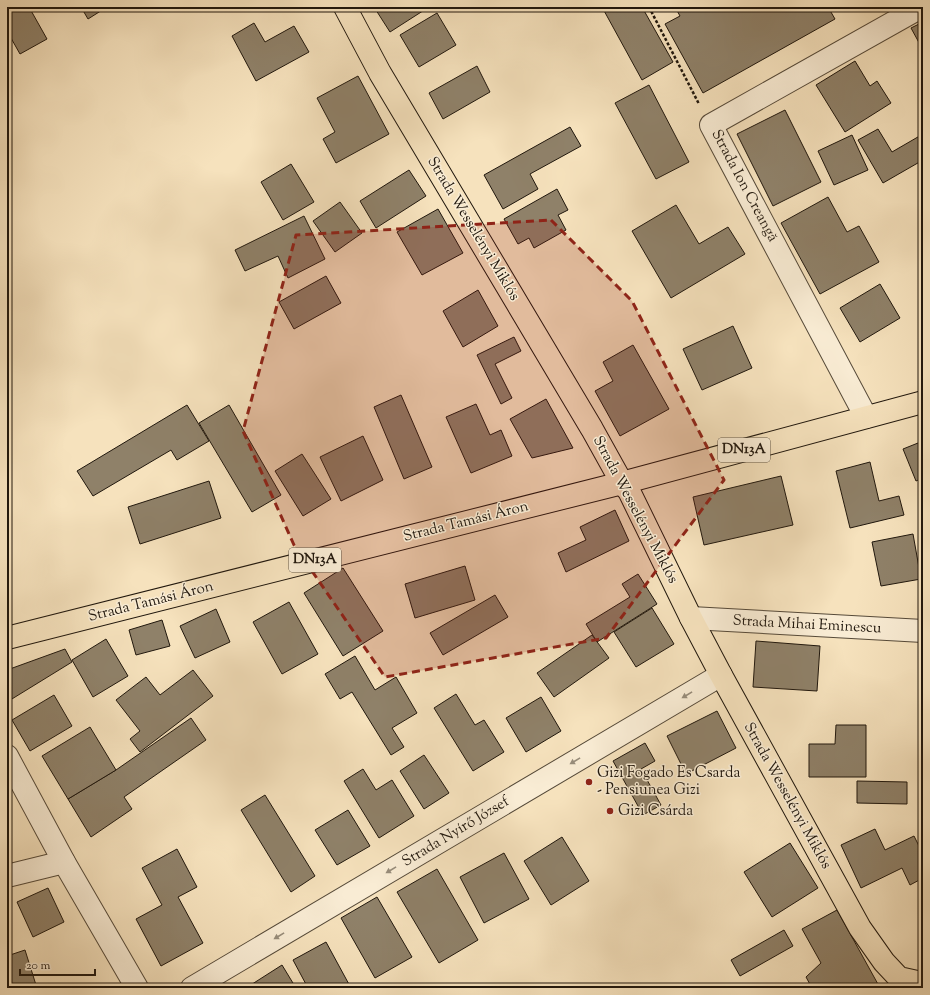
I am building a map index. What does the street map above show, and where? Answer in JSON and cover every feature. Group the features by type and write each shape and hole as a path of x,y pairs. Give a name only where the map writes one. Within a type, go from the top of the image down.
{"main road":[{"name":"Strada Wesselényi Miklós","path":"345,7 380,73 592,429 622,483 629,491 691,618 721,675 860,928 884,962 899,978 918,984"},
{"name":"Strada Tamási Áron","path":"7,638 622,483 923,402"}],"street":[{"name":"Strada Ion Creangă","path":"866,417 711,125 921,7"},
{"name":"Strada Mihai Eminescu","path":"691,618 923,631"},
{"name":"Strada Nyírő József","path":"192,988 721,675"},
{"path":"7,756 64,862 137,988"},
{"path":"7,876 64,862"}],"path":[{"path":"649,7 711,125"}],"highlighted area":[{"path":"551,220 632,301 724,480 606,638 385,677 294,545 243,431 296,235"}],"building":[{"path":"7,7 29,7 47,39 20,54 7,31"},
{"path":"81,7 107,7 88,19"},
{"path":"374,7 429,7 390,32"},
{"path":"602,7 642,7 673,62 642,80"},
{"path":"675,7 828,7 835,19 703,93 665,24 680,16"},
{"path":"437,13 456,45 419,67 400,35"},
{"path":"923,22 923,50 911,28"},
{"path":"254,23 265,42 294,26 309,52 256,81 232,36"},
{"path":"855,61 870,86 877,81 891,103 845,132 816,85"},
{"path":"477,66 490,92 443,119 429,93"},
{"path":"358,76 389,134 336,163 323,139 335,132 317,98"},
{"path":"649,85 689,162 656,179 615,103"},
{"path":"785,110 821,182 773,206 737,134"},
{"path":"570,127 581,146 530,174 538,189 503,209 484,175"},
{"path":"878,129 892,152 923,134 923,160 883,183 858,140"},
{"path":"852,135 868,170 834,185 818,151"},
{"path":"291,164 314,202 283,220 261,182"},
{"path":"409,170 426,196 376,228 360,201"},
{"path":"557,189 568,210 558,215 566,230 534,248 529,238 518,244 504,219"},
{"path":"828,197 847,232 859,226 879,262 820,294 781,223"},
{"path":"340,202 362,233 335,252 313,221"},
{"path":"676,205 699,244 728,227 745,254 671,298 632,231"},
{"path":"438,209 463,253 422,275 397,232"},
{"path":"304,216 325,259 288,278 278,256 245,271 235,250"},
{"path":"326,276 341,303 294,329 279,302"},
{"path":"880,284 900,318 860,342 840,308"},
{"path":"478,290 498,326 463,347 443,311"},
{"path":"733,326 752,368 702,390 683,349"},
{"path":"514,337 521,351 495,364 512,398 501,404 477,355"},
{"path":"633,345 669,409 620,436 595,391 613,381 603,362"},
{"path":"401,395 432,467 404,479 374,407"},
{"path":"546,399 573,448 532,458 510,419"},
{"path":"476,404 490,435 501,430 512,456 471,473 446,417"},
{"path":"187,405 209,441 177,460 171,450 93,496 77,471"},
{"path":"229,405 281,495 252,512 199,423"},
{"path":"363,436 383,480 341,501 320,457"},
{"path":"923,441 923,478 916,481 903,449"},
{"path":"302,454 331,499 303,516 275,471"},
{"path":"870,462 879,501 899,496 904,515 850,528 836,471"},
{"path":"781,476 793,525 704,545 693,497"},
{"path":"209,481 221,518 140,544 128,507"},
{"path":"615,510 629,541 566,572 558,553 586,540 580,527"},
{"path":"913,534 921,579 881,586 872,542"},
{"path":"465,566 475,600 415,618 405,584"},
{"path":"343,568 383,631 343,656 304,593"},
{"path":"638,574 657,604 597,642 586,624 630,597 622,584"},
{"path":"495,595 508,617 443,655 430,633"},
{"path":"289,602 318,654 282,674 253,622"},
{"path":"652,608 674,644 636,667 614,632"},
{"path":"216,609 230,642 195,658 180,626"},
{"path":"162,620 170,646 136,655 129,630"},
{"path":"592,635 609,658 554,697 537,673"},
{"path":"106,639 128,676 93,697 72,660"},
{"path":"756,641 820,646 817,691 753,687"},
{"path":"65,649 72,662 7,702 7,670"},
{"path":"355,656 375,690 396,677 417,713 392,728 404,747 391,755 352,692 340,699 325,674"},
{"path":"193,670 213,696 140,752 130,739 140,731 116,700 146,677 160,695"},
{"path":"456,694 475,725 484,720 504,752 473,771 434,708"},
{"path":"54,695 72,726 30,751 12,720"},
{"path":"541,697 561,731 526,752 506,718"},
{"path":"717,711 736,748 686,774 667,736"},
{"path":"191,718 206,740 124,797 132,809 91,837 68,799 116,770"},
{"path":"836,725 866,725 866,777 809,777 809,744 835,744"},
{"path":"90,727 116,770 68,799 42,756"},
{"path":"645,743 655,761 641,769 661,805 643,815 613,761"},
{"path":"424,755 449,793 424,809 400,771"},
{"path":"363,769 376,790 392,780 414,816 379,838 344,781"},
{"path":"857,781 907,782 907,804 857,803"},
{"path":"265,795 315,876 291,892 241,810"},
{"path":"348,810 370,846 337,865 315,830"},
{"path":"875,829 885,850 914,836 923,854 923,878 910,885 902,868 861,888 841,845"},
{"path":"562,837 589,881 551,905 524,861"},
{"path":"790,843 818,888 772,917 744,872"},
{"path":"177,849 197,887 178,897 203,943 161,966 136,919 162,905 142,868"},
{"path":"504,853 529,899 484,923 460,877"},
{"path":"437,869 478,940 439,963 397,892"},
{"path":"48,888 64,922 33,937 17,902"},
{"path":"377,897 412,957 375,978 341,918"},
{"path":"837,910 879,986 876,988 812,988 806,977 821,963 802,929"},
{"path":"784,930 793,946 740,976 731,960"},
{"path":"326,942 351,988 308,988 293,960"},
{"path":"25,950 36,985 29,988 7,988 7,956"},
{"path":"282,965 296,988 246,988"}],"place":[{"name":"Gizi Fogado Es Csarda - Pensiunea Gizi","path":"589,782"},
{"name":"Gizi Csárda","path":"610,811"}]}
